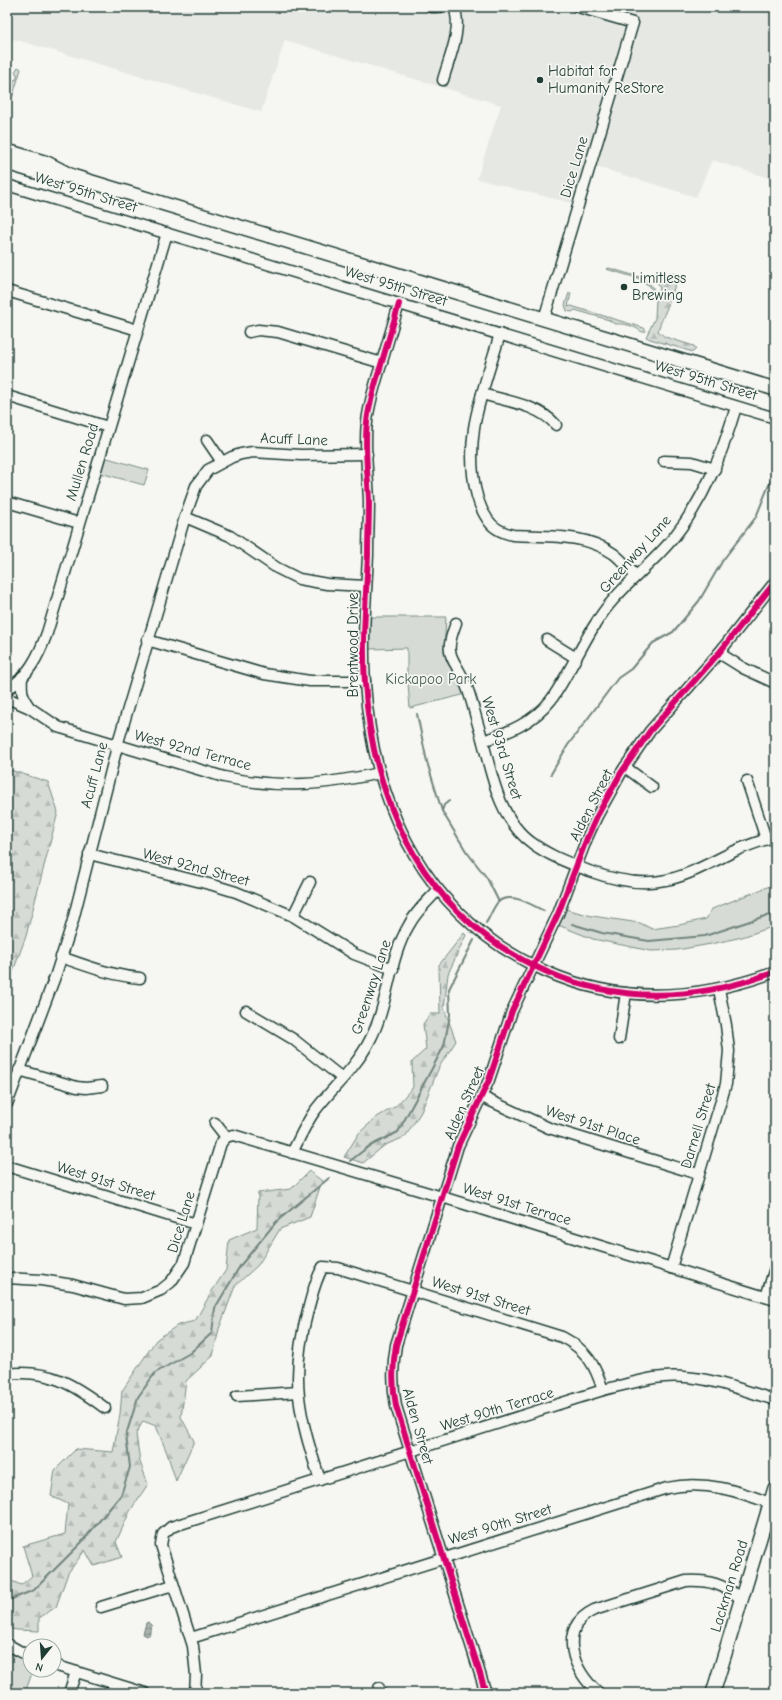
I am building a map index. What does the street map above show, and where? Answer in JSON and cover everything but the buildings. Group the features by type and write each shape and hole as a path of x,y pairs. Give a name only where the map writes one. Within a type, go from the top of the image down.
{"main road":[{"name":"West 95th Street","path":"7,151 47,163 72,176 775,389"},
{"name":"West 95th Street","path":"7,163 43,174 72,176"},
{"name":"Lackman Road","path":"713,1693 741,1599 773,1504 775,1488"}],"street":[{"path":"431,7 440,7"},
{"path":"443,80 455,39 457,18 454,7"},
{"name":"Dice Lane","path":"544,319 634,23 578,7"},
{"name":"West 95th Street","path":"7,185 775,418"},
{"name":"Mullen Road","path":"7,689 14,685 22,677 40,652 167,233"},
{"path":"7,291 138,330"},
{"name":"Brentwood Drive","path":"399,304 371,400 367,420 369,503 365,681 370,733 380,774 394,815 404,838 422,869 438,890 472,925 491,941 533,965 558,977 581,984 626,993 674,995 719,989 775,972"},
{"path":"249,332 263,330 278,332 382,363"},
{"path":"500,334 482,394 474,429 473,470 480,506 488,521 493,526 505,533 513,535 570,538 589,541 615,555 636,576"},
{"path":"482,394 532,409 551,418 556,425"},
{"path":"7,396 108,427"},
{"name":"Greenway Lane","path":"483,741 512,731 534,717 551,700 596,623 612,600 659,553 682,525 703,494 721,454 736,406"},
{"path":"207,440 222,462"},
{"name":"Acuff Lane","path":"7,1104 39,1021 61,957 78,900 117,746 147,640 196,486 208,470 241,454 253,452 301,455 367,454"},
{"path":"664,461 692,462 715,469"},
{"path":"7,502 79,523"},
{"path":"185,517 230,536 277,568 299,579 320,584 366,586"},
{"name":"Alden Street","path":"486,1693 396,1406 392,1374 396,1345 458,1146 482,1097 494,1068 512,1012 558,914 576,865 597,816 626,767 661,718 719,653 775,582"},
{"name":"West 93rd Street","path":"456,623 450,642 451,658 467,686 497,791 503,806 513,823 531,843 547,853 616,880 636,882 658,881 689,873 736,851 771,838 747,781"},
{"path":"147,640 235,667 270,675 310,681 365,681"},
{"path":"547,640 576,658"},
{"path":"719,653 743,668 775,682"},
{"name":"West 92nd Terrace","path":"22,677 21,688 23,699 30,708"},
{"name":"West 92nd Terrace","path":"7,698 30,708 58,727 224,778 266,784 297,785 322,784 380,774"},
{"name":"Alden Street","path":"626,767 652,787"},
{"name":"West 92nd Street","path":"89,854 213,884 260,901 293,916 354,954 393,969"},
{"path":"293,916 310,882"},
{"name":"Greenway Lane","path":"292,1153 314,1111 361,1055 377,1026 400,944 408,926 418,912 438,890"},
{"path":"61,957 122,976 140,978"},
{"name":"Darnell Street","path":"671,1268 698,1174 722,1100 728,1069 728,1036 719,989"},
{"path":"619,1039 626,993"},
{"path":"246,1010 293,1040 342,1078"},
{"path":"19,1070 77,1087 86,1088 102,1086"},
{"name":"West 91st Place","path":"482,1097 549,1128 698,1174"},
{"path":"215,1123 226,1137"},
{"name":"West 91st Terrace","path":"226,1137 233,1135 442,1197 771,1299"},
{"name":"Dice Lane","path":"7,1278 53,1282 124,1300 142,1298 161,1290 177,1274 184,1263 221,1143 226,1137"},
{"name":"West 91st Street","path":"7,1166 196,1224"},
{"name":"West 91st Street","path":"298,1392 298,1365 302,1330 318,1276 323,1267 338,1268 555,1334 568,1340 580,1349 590,1360 597,1372 603,1390"},
{"path":"771,1299 775,1268"},
{"path":"7,1374 37,1374 54,1377 72,1385 105,1408"},
{"name":"West 90th Terrace","path":"172,1585 161,1545 163,1534 170,1527 603,1390 656,1377 677,1376 710,1380 775,1400"},
{"path":"237,1396 298,1392 301,1418 320,1480"},
{"name":"West 90th Street","path":"191,1638 678,1486 696,1484 712,1485 773,1504"},
{"path":"599,1693 591,1687 580,1672 571,1647 571,1638 574,1628 578,1620 586,1613 686,1581 701,1580 729,1588 741,1599"},
{"path":"101,1607 172,1585 191,1638 196,1659 195,1693"},
{"path":"7,1644 22,1652"},
{"path":"62,1668 145,1693"},
{"path":"70,1693 76,1672"}],"shaded area":[{"path":"7,7 775,7 775,180 712,160 696,197 591,165 579,205 477,179 501,105 285,40 261,112 7,37"},
{"path":"148,1622 152,1626 150,1634 147,1636 143,1634 146,1623"}],"green space":[{"path":"18,67 21,69 7,115 7,108 13,94 11,92 14,80 17,79 17,74 15,72"},
{"path":"609,268 646,279 647,282 653,287 653,291 649,285 644,283 644,280 606,269"},
{"path":"669,273 675,274 674,287 658,331 665,337 694,346 696,349 693,352 646,337 655,318 656,299 660,289 658,283 661,278"},
{"path":"569,293 571,293 568,307 571,306 644,328 646,331 642,332 629,325 615,324 609,320 575,310 572,312 567,311 565,305"},
{"path":"104,457 149,470 144,485 100,473"},
{"name":"Kickapoo Park","path":"370,617 446,617 444,653 448,664 456,674 466,694 410,708 407,648 369,649"},
{"path":"7,769 48,782 58,812 26,936 7,988"},
{"path":"775,884 775,926 742,937 711,944 677,950 651,951 593,939 558,925 565,909 592,916 640,923 652,929 679,925 706,919 712,909"},
{"path":"464,933 466,935 448,974 444,1008 456,1041 439,1067 421,1112 405,1137 385,1145 363,1163 344,1157 359,1133 377,1117 396,1106 413,1087 412,1062 426,1049 423,1024 430,1014 440,1014 439,965"},
{"path":"309,1171 322,1181 310,1217 280,1229 258,1265 235,1286 219,1329 213,1356 186,1381 181,1417 194,1441 176,1481 156,1426 143,1421 136,1434 140,1462 148,1484 130,1511 116,1542 122,1557 94,1566 85,1550 68,1573 56,1607 39,1618 39,1631 7,1628 7,1579 21,1585 32,1576 23,1546 65,1534 68,1504 51,1496 55,1470 76,1449 113,1452 120,1414 122,1391 156,1340 178,1325 195,1321 226,1270 229,1240 257,1228 258,1193 291,1189"},
{"path":"7,1651 22,1659 22,1678 30,1678 25,1693 7,1693"}],"waterway":[{"path":"551,774 568,745 618,678 631,669 653,643 673,632 699,601 723,560 756,517 775,470"},
{"path":"417,714 427,762 442,811 466,851 487,878 499,902"},
{"path":"442,811 444,805 449,801"},
{"path":"486,923 497,903 504,899 510,898 522,900 544,911"},
{"path":"572,924 602,933 649,941 705,936 765,916 775,915"},
{"path":"350,1161 368,1147 398,1132 444,1046 450,1015 449,989 474,940"},
{"path":"7,1601 34,1590 81,1543 121,1495 130,1467 126,1435 138,1397 155,1373 190,1353 212,1333 215,1308 240,1266 276,1222 329,1178"}],"cycle path":[{"path":"399,304 372,394 366,432 369,508 364,667 370,729 380,773 394,815 414,854 438,890 468,921 504,949 545,971 574,982 631,994 660,995 689,993 718,988 775,972"},
{"path":"486,1693 396,1406 393,1376 396,1345 458,1146 489,1080 512,1011 558,914 597,816 621,773 650,731 719,653 775,582"}],"place":[{"name":"Habitat for Humanity ReStore","path":"540,80"},
{"name":"Limitless Brewing","path":"624,287"}]}
